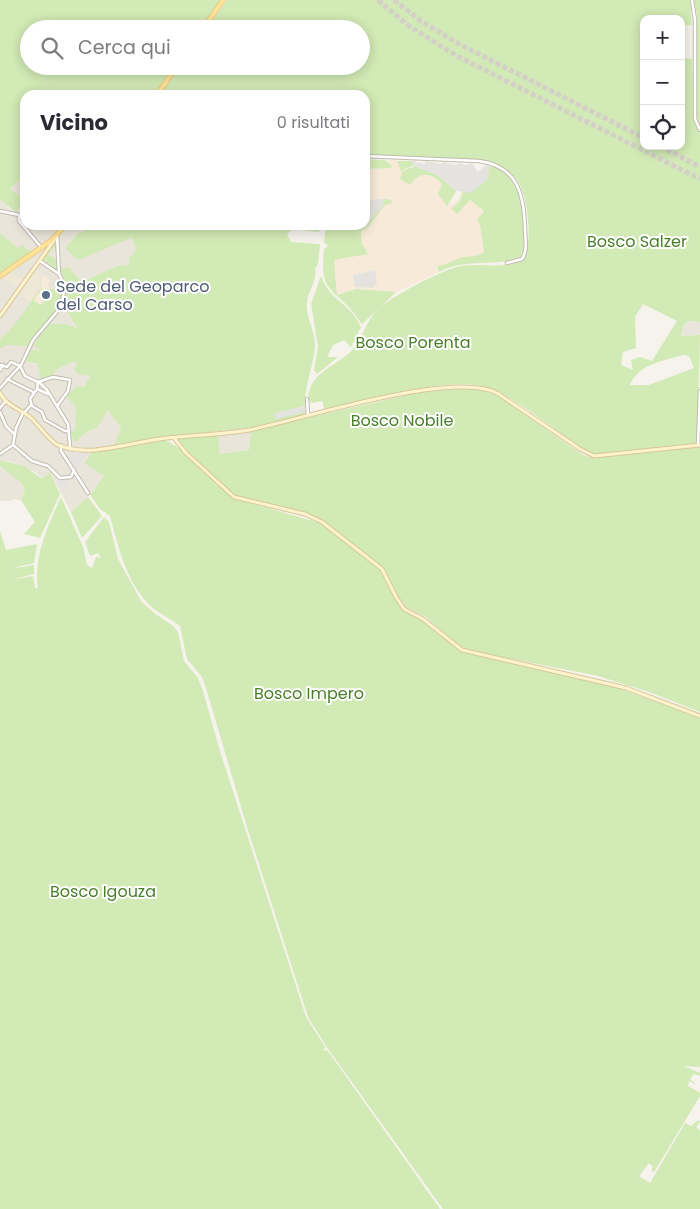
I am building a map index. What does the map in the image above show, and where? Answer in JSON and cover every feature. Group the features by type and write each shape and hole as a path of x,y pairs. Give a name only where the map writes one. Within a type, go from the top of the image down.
{"main road":[{"path":"209,20 223,0"},
{"path":"160,90 170,75"},
{"path":"0,316 61,230"},
{"path":"0,276 57,235"},
{"path":"0,393 5,402 23,413 61,446 103,450 173,438 243,431 421,390 478,387 497,393 583,451 594,456 699,445"},
{"path":"173,438 186,453 234,497 304,514 322,522 382,569 396,598 404,608 423,619 462,650 626,688 700,716"}],"street":[{"path":"692,0 695,20 696,119 700,130"},
{"path":"370,156 479,161 506,171 517,184 524,200 526,250 522,259 507,263"},
{"path":"0,211 19,215 20,223"},
{"path":"26,230 41,247"},
{"path":"0,388 20,366 33,340 61,307 65,286 60,274 57,235"},
{"path":"40,261 60,274"},
{"path":"7,367 11,362 20,366 25,376 38,382 48,394 68,424 70,447"},
{"path":"0,370 2,365 7,367 10,375"},
{"path":"38,382 53,377 70,380 69,389 57,406"},
{"path":"7,379 33,392"},
{"path":"38,382 37,389 33,392 30,399 31,405 42,412 45,420 50,424 65,431 68,430"},
{"path":"37,389 48,394"},
{"path":"699,445 700,390"},
{"path":"307,399 308,416"},
{"path":"5,402 0,410 6,426 14,434"},
{"path":"13,445 14,434 23,413 31,405"},
{"path":"0,454 13,445"},
{"path":"13,445 30,460 48,466 63,479 71,477 74,470"},
{"path":"61,446 62,451 88,493"}],"shaded area":[{"path":"385,160 398,160 400,165 401,160 401,171 415,166 403,171 410,185 414,179 421,175 434,177 442,184 448,205 458,191 449,206 458,200 461,192 463,192 460,201 451,209 469,200 484,211 477,220 480,225 484,252 479,255 461,258 450,264 437,266 439,272 396,292 356,289 337,295 333,260 368,254 362,244 361,231 370,230 370,169 390,168 389,161"},
{"path":"412,161 416,161 417,164 418,162 425,164 425,161 455,165 472,163 478,172 486,165 493,166 489,167 488,179 471,193 456,191 437,175 415,166"},
{"path":"20,180 20,197 10,189"},
{"path":"385,199 381,209 370,220 370,200"},
{"path":"0,200 11,209 20,203 20,230 84,230 79,232 65,248 78,259 132,238 136,250 129,258 129,265 117,266 80,282 69,267 69,285 63,306 77,329 47,324 33,345 40,349 25,361 56,370 74,361 90,376 84,387 66,396 76,408 76,442 88,431 97,428 108,409 121,428 112,450 92,451 84,462 104,476 88,497 71,512 50,472 42,479 37,473 12,462 0,460 0,273 29,252 18,248 0,233"},
{"path":"36,270 44,275 39,283 42,285 31,301 19,295"},
{"path":"375,270 377,286 374,286 374,288 355,287 353,275"},
{"path":"10,272 24,280 18,288 1,277"},
{"path":"44,275 50,280 47,286 53,290 57,289 42,307 31,301 42,286 39,283"},
{"path":"689,321 700,322 700,335 681,336 684,324"},
{"path":"305,406 305,412 276,419 273,414"},
{"path":"251,431 249,450 220,454 218,435"},
{"path":"69,448 72,448 72,458 76,457 78,449 82,453 90,451 76,470 66,455 70,454"},
{"path":"0,466 21,483 25,489 21,500 0,501"},
{"path":"53,469 62,478 70,479 63,491 51,470"}],"green space":[{"path":"0,0 220,0 206,20 20,20 20,75 168,75 157,90 20,90 20,180 10,189 20,196 20,207 16,212 0,200"},
{"path":"227,0 690,0 692,25 685,26 685,15 640,15 640,150 685,150 685,58 692,59 694,121 700,134 700,322 689,321 684,324 681,336 700,335 697,444 596,454 586,451 505,396 478,385 457,384 411,390 325,411 322,401 312,403 308,399 314,381 326,369 354,348 369,321 381,306 403,292 453,268 469,265 506,265 521,261 527,246 529,235 523,192 517,181 503,168 490,161 370,154 370,90 162,90 173,75 370,75 370,20 213,20","holes":["643,304 677,321 652,361 640,357 631,360 633,370 621,365 623,352 636,348 635,317","683,355 689,356 694,368 649,385 630,385 639,372 652,364"]},
{"path":"694,0 700,0 700,126 697,116 697,14"},
{"path":"370,159 385,160 392,166 390,168 370,169"},
{"path":"397,161 412,161 414,165 401,171"},
{"path":"415,166 437,175 456,191 447,206 438,194 442,184 438,180 426,175 417,177 410,185 400,179 403,171"},
{"path":"493,166 502,171 514,183 520,199 524,244 520,258 510,261 459,265 439,272 437,266 484,252 480,225 477,220 484,211 470,200 457,214 451,209 460,201 463,192 470,191 487,177 489,167"},
{"path":"385,199 391,200 393,203 385,205 370,224 371,219"},
{"path":"84,230 292,230 287,234 291,242 320,244 315,278 307,302 307,313 315,345 305,406 273,414 305,410 306,415 249,428 155,438 113,447 121,428 108,410 97,428 88,431 76,442 72,438 71,432 75,430 76,408 66,396 77,386 84,387 90,376 77,374 74,368 77,366 74,361 56,370 52,377 41,380 38,364 24,361 30,349 39,351 33,345 47,324 65,324 77,328 63,306 68,285 65,283 61,269 69,267 81,282 117,266 129,265 129,258 136,250 132,238 78,260 65,248 79,232"},
{"path":"302,230 320,230 319,232"},
{"path":"325,230 363,230 361,231 362,244 368,254 334,260 337,295 356,289 396,292 362,324 349,307 333,292 326,282 323,269 324,249 328,246 324,242"},
{"path":"0,233 18,248 22,245 30,252 0,273"},
{"path":"57,241 58,244 48,255 57,259 58,271 43,260"},
{"path":"321,276 329,291 352,313 361,327 351,347 344,340 333,345 327,357 338,357 317,374 314,370 318,347 311,304"},
{"path":"41,287 34,301 41,305 48,295 42,292 45,288 63,291 60,305 28,346 7,345 0,349 0,339 18,320"},
{"name":"Bosco Nobile","path":"476,388 498,396 583,455 594,458 700,447 700,712 649,692 598,676 471,651 458,645 426,617 406,607 394,591 382,566 323,521 304,513 236,496 192,456 177,439 218,435 220,454 249,450 251,431 420,392"},
{"name":"Bosco Impero","path":"166,440 182,450 233,498 320,523 380,570 395,599 404,610 423,620 463,652 600,682 700,717 700,1067 684,1066 700,1073 700,1076 694,1074 690,1079 697,1085 689,1081 688,1086 700,1093 700,1096 654,1172 651,1170 653,1167 649,1163 639,1176 650,1183 685,1123 691,1126 698,1120 700,1122 696,1127 700,1131 700,1209 443,1209 326,1046 308,1017 247,827 202,677 187,659 180,626 154,609 137,589 125,566 110,516 100,509 90,495 104,476 84,463 92,451 111,450"},
{"path":"0,460 24,466 42,479 50,472 60,494 40,538 24,534 35,522 21,500 25,489 21,483 0,466"},
{"name":"Bosco Igouza","path":"61,497 83,547 87,565 92,568 96,557 101,558 98,553 90,556 85,542 104,517 109,522 118,559 141,601 178,632 184,661 198,678 203,691 219,748 306,1017 325,1047 323,1050 328,1051 440,1209 0,1209 0,531 6,550 37,544 34,563 9,569 34,565 34,574 11,580 33,576 35,588 38,588 38,564 43,541"},
{"path":"88,497 102,516 82,538 71,512"}],"tunnel":[{"path":"378,0 409,26 455,55 700,179"},
{"path":"394,0 421,21 461,45 640,136"},
{"path":"668,150 700,167"}],"place":[{"name":"Sede del Geoparco del Carso","path":"46,295"}],"park label":[{"name":"Bosco Salzer","path":"637,241"},
{"name":"Bosco Porenta","path":"413,342"}]}
